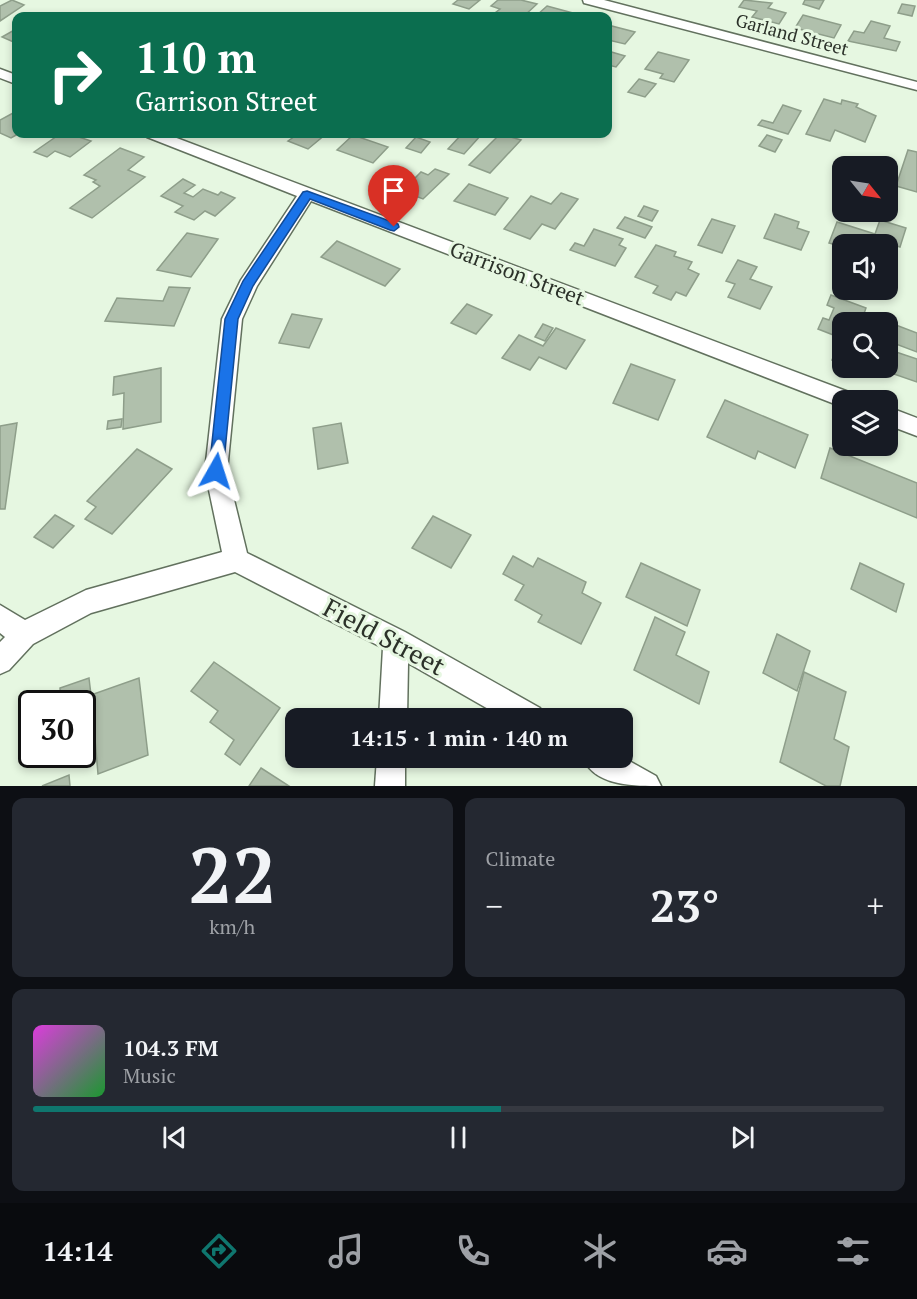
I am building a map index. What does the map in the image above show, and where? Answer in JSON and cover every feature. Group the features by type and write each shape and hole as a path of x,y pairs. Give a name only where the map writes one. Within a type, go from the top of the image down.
{"street":[{"name":"Garland Street","path":"589,0 917,86"},
{"name":"Garrison Street","path":"163,138 832,394"},
{"path":"0,661 24,635 86,602 236,560 216,471 232,319 248,285 307,194"},
{"path":"898,420 917,427"},
{"name":"Field Street","path":"236,560 396,641 513,708"},
{"path":"0,618 24,635"},
{"path":"393,708 396,641"},
{"path":"390,786 391,768"},
{"path":"614,768 646,786"}],"building":[{"path":"12,0 24,5 0,21 0,6"},
{"path":"458,0 480,0 469,9 453,4"},
{"path":"498,0 521,0 537,4 528,12 496,12 500,9 491,6"},
{"path":"744,0 772,3 768,8 786,13 779,24 752,17 757,11 739,7"},
{"path":"805,0 824,0 819,9 803,4"},
{"path":"902,4 915,6 912,16 898,13"},
{"path":"547,6 569,12 540,12"},
{"path":"803,15 841,25 834,38 795,28"},
{"path":"871,21 890,26 884,38 900,42 896,51 848,41 854,31 864,33"},
{"path":"612,26 635,32 625,44 612,41"},
{"path":"12,31 12,41 2,37"},
{"path":"612,52 625,56 616,67 612,66"},
{"path":"658,52 689,60 674,82 660,78 663,74 645,69"},
{"path":"639,79 656,84 645,97 628,92"},
{"path":"824,99 841,104 842,100 858,104 856,107 876,116 865,142 835,130 830,141 806,134"},
{"path":"783,105 801,111 788,134 758,125 762,120 773,123"},
{"path":"12,114 12,137 0,133 0,120"},
{"path":"767,135 782,140 775,152 759,146"},
{"path":"54,138 82,138 91,141 70,157 55,151 47,157 34,152"},
{"path":"292,138 321,138 308,149 288,141"},
{"path":"350,138 362,138 388,147 373,163 337,150"},
{"path":"415,138 430,142 421,153 406,148"},
{"path":"458,138 478,138 464,154 448,149"},
{"path":"496,138 521,140 490,173 469,165"},
{"path":"120,148 144,157 128,170 145,177 92,218 70,208 100,186 93,182 96,180 84,175"},
{"path":"908,150 917,152 917,192 898,187"},
{"path":"435,169 449,174 423,199 397,189 409,178 413,180 421,172 428,175"},
{"path":"183,179 195,185 184,193 193,197 203,189 218,195 221,192 235,198 215,216 205,211 194,220 175,212 183,206 161,196"},
{"path":"469,184 508,198 495,215 454,201"},
{"path":"561,193 578,199 555,229 542,224 530,239 504,229 531,196 551,204"},
{"path":"644,206 658,211 652,221 638,216"},
{"path":"775,214 799,222 797,228 809,232 801,250 764,238"},
{"path":"625,217 652,227 645,238 617,228"},
{"path":"712,219 735,226 722,253 698,245"},
{"path":"837,222 875,234 832,234"},
{"path":"879,222 906,228 900,247 898,246 898,234 875,234"},
{"path":"594,229 623,239 619,245 626,248 615,266 570,250 575,243 584,246"},
{"path":"187,233 218,239 191,277 157,270"},
{"path":"337,241 400,269 385,286 321,257"},
{"path":"656,245 676,252 674,256 692,262 688,269 699,274 686,296 676,292 671,300 653,293 658,286 635,277"},
{"path":"738,260 757,267 750,279 772,287 760,309 728,297 735,284 726,281"},
{"path":"169,287 190,288 174,326 105,321 117,298 163,301"},
{"path":"831,295 832,300 844,300 866,308 865,312 832,312 834,308 827,305"},
{"path":"467,304 492,315 476,334 451,323"},
{"path":"832,313 832,334 818,329 823,318 829,320"},
{"path":"292,314 322,319 309,348 279,343"},
{"path":"543,324 553,328 545,341 535,337"},
{"path":"898,326 917,333 917,352 898,345"},
{"path":"556,328 585,340 566,369 539,357 530,370 502,358 519,335 543,346"},
{"path":"898,353 917,359 917,382 898,375"},
{"path":"631,364 675,380 658,420 613,403"},
{"path":"161,368 161,422 123,429 124,393 113,395 114,377"},
{"path":"725,400 808,435 795,468 758,451 755,459 707,437"},
{"path":"122,419 121,427 107,429 108,421"},
{"path":"17,423 5,509 0,509 0,426"},
{"path":"341,423 348,463 318,469 313,428"},
{"path":"830,448 832,456 850,456 917,483 917,518 821,478"},
{"path":"137,449 172,469 112,534 85,519 96,507 87,501"},
{"path":"55,515 74,526 53,548 34,537"},
{"path":"433,516 471,535 451,568 412,548"},
{"path":"513,556 533,567 538,558 586,582 582,593 601,603 581,644 538,622 542,615 515,600 524,585 503,574"},
{"path":"641,563 700,590 687,626 626,597"},
{"path":"860,563 904,584 896,612 851,589"},
{"path":"655,617 685,632 676,655 709,672 699,704 634,670"},
{"path":"777,634 810,651 797,691 763,673"},
{"path":"214,662 280,708 240,765 225,754 234,740 210,722 218,711 191,691"},
{"path":"804,672 846,692 834,739 849,747 840,786 826,786 780,762"},
{"path":"89,678 90,690 60,690 60,688"},
{"path":"139,678 148,755 98,774 96,693"},
{"path":"261,768 289,786 249,786"},
{"path":"69,775 70,786 42,786"}],"route":[{"path":"216,471 232,319 248,285 307,194 394,227"}]}
